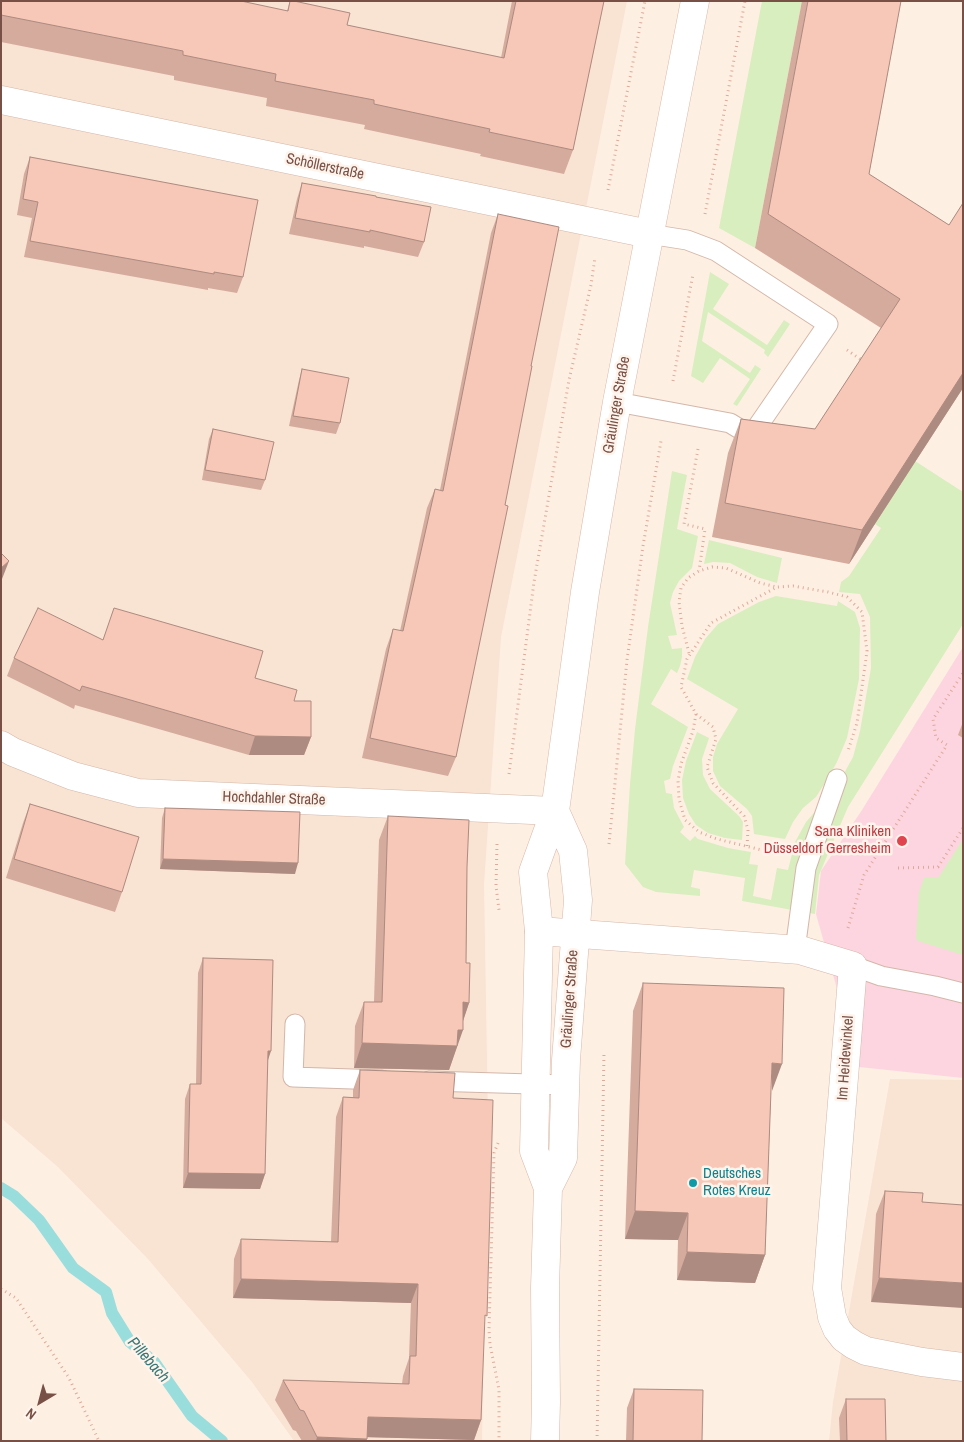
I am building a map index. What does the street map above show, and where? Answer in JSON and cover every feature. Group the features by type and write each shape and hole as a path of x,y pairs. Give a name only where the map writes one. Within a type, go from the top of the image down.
{"street":[{"name":"Gräulinger Straße","path":"544,1441 548,1188 534,1150 539,931 533,872 555,811 584,592 617,402 695,1"},
{"name":"Schöllerstraße","path":"1,100 649,234"},
{"name":"Hochdahler Straße","path":"1,746 73,776 138,793 555,811"},
{"name":"Gräulinger Straße","path":"548,1188 563,1158 578,900 573,851 555,811"},
{"path":"539,931 800,950 845,964"},
{"name":"Im Heidewinkel","path":"845,964 827,1288 832,1317 837,1329 844,1338 854,1346 866,1351 922,1362 963,1367"}],"lane":[{"path":"617,402 730,423 752,436 828,324 716,251 687,240 649,234"},
{"path":"795,950 806,868 836,779"},
{"path":"845,964 882,976 963,993"},
{"path":"295,1024 293,1077 566,1085"}],"path":[{"path":"607,194 645,1"},
{"path":"609,848 628,651 643,546 745,1"},
{"path":"509,779 534,582 569,380 591,286 595,253"},
{"path":"698,571 705,529 684,524 704,417"},
{"path":"690,654 682,626 681,588 688,578 698,571 712,567 726,568 760,583 777,587 793,586 847,596 862,612 867,651 859,714 850,747 836,779"},
{"path":"747,846 747,823 744,816 713,783 707,767 716,739 713,727 696,714 681,687 687,659 710,623 777,587"},
{"path":"845,964 864,875 947,745 936,738 933,719 963,673"},
{"path":"696,714 693,731 681,764 678,781 679,799 686,820 699,832 717,840 774,853 782,852 786,846"},
{"path":"898,868 938,867 963,828"},
{"path":"597,1441 604,1052"},
{"path":"1,1289 16,1298 69,1378 99,1441"}],"shaded area":[{"path":"1,1 627,1 501,637 484,884 488,1119 482,1441 294,1441 252,1382 148,1259 58,1167 1,1118"},
{"name":"Sana Kliniken Düsseldorf Gerresheim","path":"963,647 963,1078 859,1067 816,914 821,871 862,810"},
{"path":"890,1079 963,1080 963,1441 829,1441 833,1402"}],"green space":[{"path":"762,1 831,1 801,6 755,248 719,228"},
{"path":"710,272 729,284 713,309 767,345 784,320 790,324 768,357 764,353 765,350 708,312 702,341 750,373 755,365 761,369 737,406 733,404 750,379 720,358 703,383 691,376"},
{"path":"915,461 963,492 963,624 848,807 819,875 815,914 742,901 745,878 694,870 691,887 700,889 700,896 656,892 643,887 625,864 630,784 648,627 672,471 687,475 677,529 698,536 692,568 679,581 670,603 677,635 668,636 672,649 682,648 680,666 677,673 671,669 651,704 688,727 670,779 664,781 666,793 672,794 674,808 684,827 680,832 690,841 695,836 698,839 728,848 751,852 749,864 758,865 753,896 771,900 777,868 788,870 795,842 806,822 837,786 853,757 860,731 871,668 870,617 860,594 839,592 841,582 849,576 881,528 875,524"},
{"path":"709,540 782,558 777,583 757,577 730,563 713,562 704,564"},
{"path":"776,596 837,606 838,601 855,612 860,628 859,679 847,738 828,778 816,797 803,808 793,822 785,839 754,834 752,816 747,809 720,786 713,771 713,757 717,744 738,709 687,679 695,657 705,639 718,624 759,602"},
{"path":"697,732 709,738 702,759 703,775 710,789 743,822 742,840 708,833 696,825 689,814 683,798 682,780 686,761"},
{"path":"963,839 963,955 918,941 916,938 919,892 924,878 938,878"}],"building":[{"path":"1,1 241,1 288,11 290,1 294,1 350,13 347,25 504,58 516,1 604,1 573,150 489,132 490,129 374,104 374,100 275,81 276,74 183,55 183,51 1,15"},
{"path":"808,1 901,1 869,174 949,225 963,203 963,373 862,530 725,503 741,419 815,429 900,299 768,214"},
{"path":"30,157 258,200 243,277 214,272 214,274 30,241 38,202 23,199"},
{"path":"302,183 431,207 424,242 370,230 370,232 295,218"},
{"path":"498,214 559,227 505,505 508,506 456,757 370,738 393,629 403,631 435,489 443,491"},
{"path":"302,369 349,378 340,423 293,416"},
{"path":"213,429 274,442 265,480 205,470"},
{"path":"1,553 9,561 1,568"},
{"path":"38,608 103,640 114,608 263,651 255,678 297,690 294,701 311,701 311,737 255,736 82,686 80,691 14,658"},
{"path":"30,804 139,837 122,892 14,859"},
{"path":"165,808 300,812 298,863 163,859"},
{"path":"388,816 469,820 466,963 470,963 469,1003 463,1002 463,1030 458,1030 457,1046 362,1043 364,1002 382,1002"},
{"path":"203,958 273,960 271,1051 268,1051 265,1174 188,1173 190,1084 201,1084"},
{"name":"Deutsches Rotes Kreuz","path":"643,983 784,988 782,1064 772,1063 765,1255 687,1252 688,1213 635,1211"},
{"path":"360,1070 455,1073 453,1098 493,1100 487,1316 485,1315 481,1420 368,1417 367,1439 317,1437 304,1411 300,1410 283,1380 409,1384 410,1356 416,1356 418,1284 241,1279 241,1239 338,1242 343,1097 359,1098"},
{"path":"885,1191 923,1193 922,1202 963,1205 963,1283 879,1278"},
{"path":"634,1389 703,1390 702,1441 633,1441"},
{"path":"846,1399 885,1399 886,1441 847,1441"}],"waterway":[{"name":"Pillebach","path":"1,1188 14,1196 39,1220 73,1268 106,1292 112,1313 130,1342 154,1362 192,1416 222,1441"}],"place":[{"name":"Sana Kliniken Düsseldorf Gerresheim","path":"902,841"},
{"name":"Deutsches Rotes Kreuz","path":"693,1183"}]}
